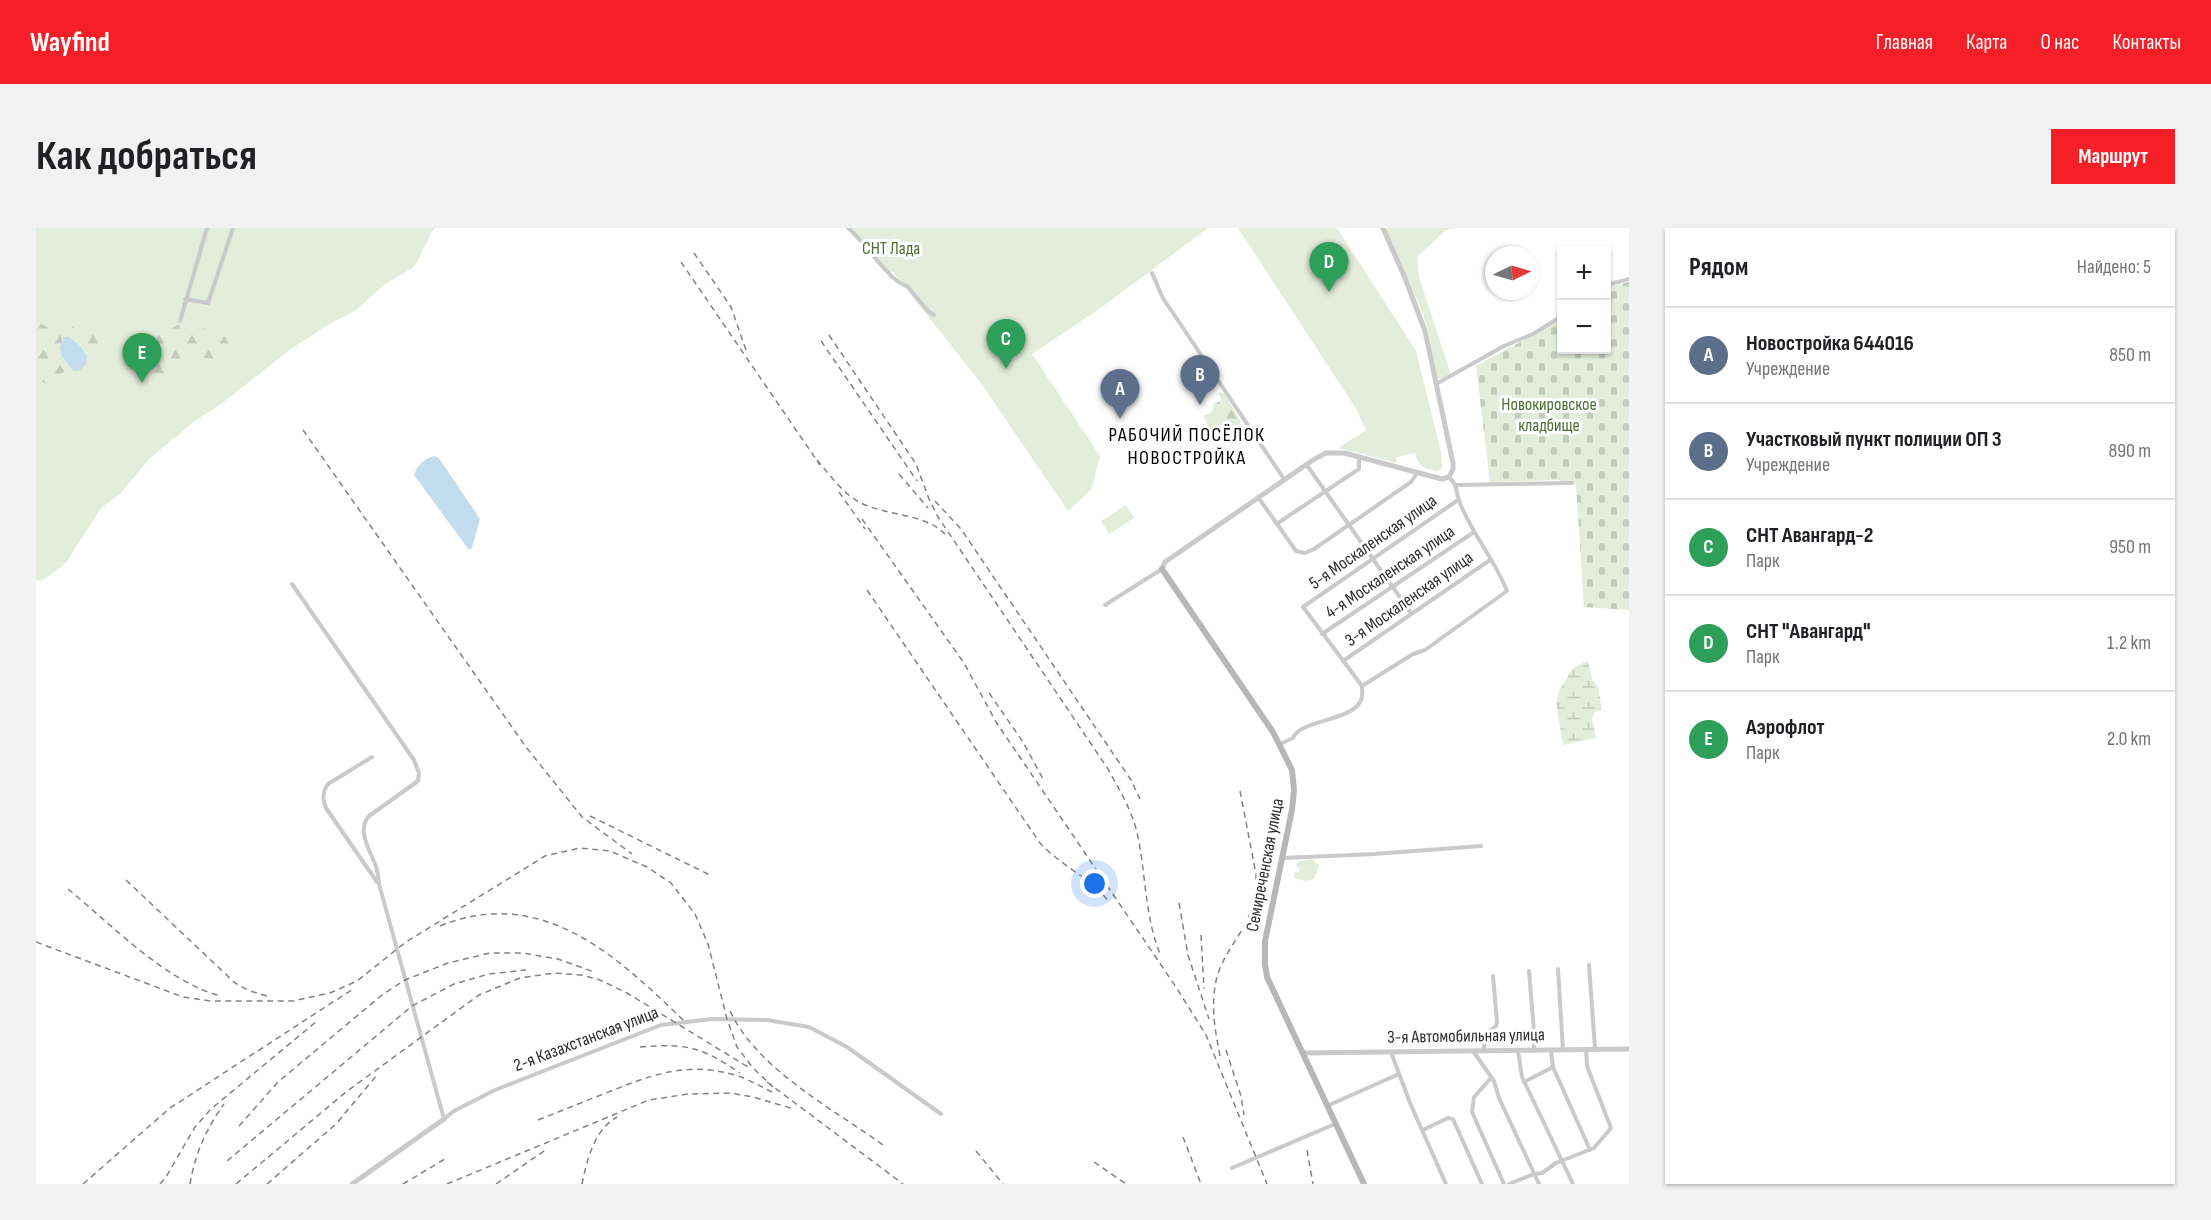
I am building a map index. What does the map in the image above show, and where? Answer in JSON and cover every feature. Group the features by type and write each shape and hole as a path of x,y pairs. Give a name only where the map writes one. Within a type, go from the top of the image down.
{"main road":[{"name":"Семиреченская улица","path":"1162,569 1280,744 1292,770 1294,790 1265,941 1264,964 1267,977 1364,1184"}],"street":[{"path":"180,321 207,228"},
{"path":"185,299 208,303 233,228"},
{"path":"848,228 863,242 868,252 880,261 888,274 902,285 907,286 934,315"},
{"path":"1106,605 1162,569 1165,562 1284,479 1326,453 1344,453 1442,479 1449,477 1453,463 1421,318 1383,228"},
{"path":"1152,273 1161,290 1163,300 1284,479"},
{"path":"1611,284 1629,279"},
{"path":"1436,384 1557,319"},
{"path":"1278,524 1359,469 1359,457"},
{"path":"1306,464 1411,613"},
{"path":"1258,497 1296,551 1305,553 1411,482 1417,472"},
{"path":"1362,686 1413,654 1425,650 1507,591 1458,500 1456,484 1449,477"},
{"path":"1456,484 1572,483"},
{"name":"5-я Москаленская улица","path":"1322,634 1303,607 1458,500"},
{"name":"4-я Москаленская улица","path":"1322,634 1474,532"},
{"name":"3-я Москаленская улица","path":"1343,661 1490,560"},
{"path":"292,584 378,706 414,760 419,773 418,781 375,811 365,820 363,826 365,838 378,871 379,884 444,1119"},
{"path":"1280,744 1293,738 1295,732 1301,728 1332,719 1357,707 1361,702 1362,686 1322,634"},
{"path":"372,757 327,784 324,800 326,808 379,884"},
{"path":"1282,858 1481,846"},
{"path":"1589,966 1595,1049"},
{"path":"1558,969 1563,1050"},
{"path":"1529,971 1534,1050"},
{"path":"1484,1050 1484,1035 1496,1026 1497,1022 1493,976"},
{"name":"2-я Казахстанская улица","path":"352,1184 454,1111 495,1090 661,1024 712,1019 767,1020 809,1027 847,1047 941,1114"},
{"path":"1491,1078 1473,1097 1472,1112 1506,1184 1546,1171 1562,1160 1590,1150 1611,1128 1587,1066 1586,1049"},
{"name":"3-я Автомобильная улица","path":"1303,1053 1629,1049"},
{"path":"1517,1050 1524,1082 1573,1184"},
{"path":"1551,1050 1552,1067 1590,1150"},
{"path":"1473,1051 1491,1078 1539,1184"},
{"path":"1391,1052 1446,1184"},
{"path":"1524,1082 1552,1067"},
{"path":"1327,1106 1399,1074"},
{"path":"1423,1130 1453,1119 1482,1184"},
{"path":"1232,1168 1335,1124"}],"green space":[{"path":"36,228 434,228 416,264 411,269 385,284 355,311 331,323 291,349 221,404 195,421 149,459 120,494 101,508 66,563 42,581 36,580"},
{"name":"СНТ Лада","path":"846,228 1208,228 1102,307 1032,354 1100,456 1091,490 1068,511 981,383 892,271 888,274"},
{"path":"1238,228 1337,228 1416,351 1441,452 1442,468 1438,471 1422,466 1415,453 1396,457 1397,463 1338,448 1366,430 1355,407"},
{"path":"1386,228 1453,228 1446,230 1417,257 1419,277 1450,372 1440,379 1436,377 1423,314"},
{"name":"Новокировское кладбище","path":"1629,282 1629,610 1584,607 1576,484 1561,485 1560,480 1490,482 1476,366 1557,322 1557,354 1611,354 1611,286"},
{"path":"36,321 51,329 66,325 74,327 61,335 67,370 60,375 53,376 46,384 41,381 41,377 51,370 52,366 49,360 41,361 36,356"},
{"path":"182,323 204,327 225,337 235,357 235,362 231,364 206,358 194,358 187,365 187,372 178,376 132,372 135,365 146,365 146,354 152,350 149,345 152,334 164,332"},
{"path":"100,326 105,326 110,337 108,352 103,354 95,348 84,353 75,340 77,330 83,328 90,336"},
{"path":"1218,393 1225,394 1241,422 1230,432 1215,438 1211,443 1207,422 1203,416 1212,412 1214,404 1222,400"},
{"path":"1126,505 1134,518 1109,534 1101,521"},
{"path":"1588,662 1592,679 1598,687 1602,710 1595,712 1592,719 1596,738 1563,745 1556,703 1559,691 1572,669"},
{"path":"1312,859 1319,865 1314,879 1306,881 1294,878 1295,872 1299,873 1300,868 1296,867 1298,862"}],"water":[{"path":"64,337 69,337 79,345 87,356 86,364 80,370 74,371 62,357 60,348"},
{"path":"434,456 439,458 480,519 472,548 469,550 414,475 421,463"}],"railway":[{"path":"694,253 731,307 746,350"},
{"path":"681,262 820,465"},
{"path":"829,335 916,464 938,517 1108,769 1136,828 1149,912 1161,956"},
{"path":"821,341 917,481"},
{"path":"303,430 526,747 582,817 632,854"},
{"path":"817,460 854,499 871,507 927,522 945,534"},
{"path":"899,474 928,508"},
{"path":"839,492 865,529"},
{"path":"935,501 961,529 1131,780 1140,799"},
{"path":"862,519 964,663 996,722 1176,987 1206,1035 1267,1184"},
{"path":"867,590 1040,843 1057,859 1094,886 1110,903"},
{"path":"989,693 1023,742 1043,779"},
{"path":"1240,791 1256,874 1256,886"},
{"path":"590,816 712,876"},
{"path":"36,942 183,997 211,1001 293,1001 330,993 357,981 406,942 545,856 580,848 610,851 647,867 671,883 695,914 708,944 727,1019 737,1047 753,1068 773,1087"},
{"path":"1220,1056 1214,1007 1217,977 1251,912 1266,858"},
{"path":"126,880 235,983 250,991 270,997"},
{"path":"68,889 140,951 160,965 200,989 221,996"},
{"path":"1179,903 1188,955 1209,1019"},
{"path":"440,926 477,916 511,914 544,921 574,933 603,951 631,972 683,1020"},
{"path":"1201,935 1204,989"},
{"path":"239,1126 278,1082 382,995 405,980 448,963 490,953 523,953 558,959 594,972"},
{"path":"227,1161 412,1006 454,984 489,974 526,970"},
{"path":"236,1184 346,1092 479,995 520,978 554,973 581,975 600,980 627,993 748,1067"},
{"path":"83,1184 170,1108 353,989"},
{"path":"730,1011 743,1032 777,1070 883,1145"},
{"path":"160,1184 195,1127 211,1109 317,1021"},
{"path":"640,1047 670,1046 693,1049 715,1057 740,1073"},
{"path":"1226,1050 1241,1096 1244,1115"},
{"path":"538,1120 638,1081 685,1070 700,1069 735,1075 772,1092"},
{"path":"267,1184 336,1124 377,1075"},
{"path":"767,1082 903,1184"},
{"path":"447,1184 649,1100 688,1094 731,1093 794,1109"},
{"path":"190,1184 202,1142 224,1104"},
{"path":"582,1184 589,1156 597,1138 617,1117"},
{"path":"1183,1137 1201,1184"},
{"path":"496,1184 547,1149"},
{"path":"1307,1150 1313,1184"},
{"path":"976,1151 1003,1184"},
{"path":"403,1184 445,1159"},
{"path":"1094,1162 1126,1184"}],"place":[{"name":"СНТ \"Авангард\"","path":"1329,292"},
{"name":"СНТ Авангард-2","path":"1006,369"},
{"name":"Аэрофлот","path":"142,383"},
{"name":"Участковый пункт полиции ОП 3","path":"1200,405"},
{"name":"Новостройка 644016","path":"1120,419"}],"district":[{"name":"РАБОЧИЙ ПОСЁЛОК НОВОСТРОЙКА","path":"1187,446"}]}
